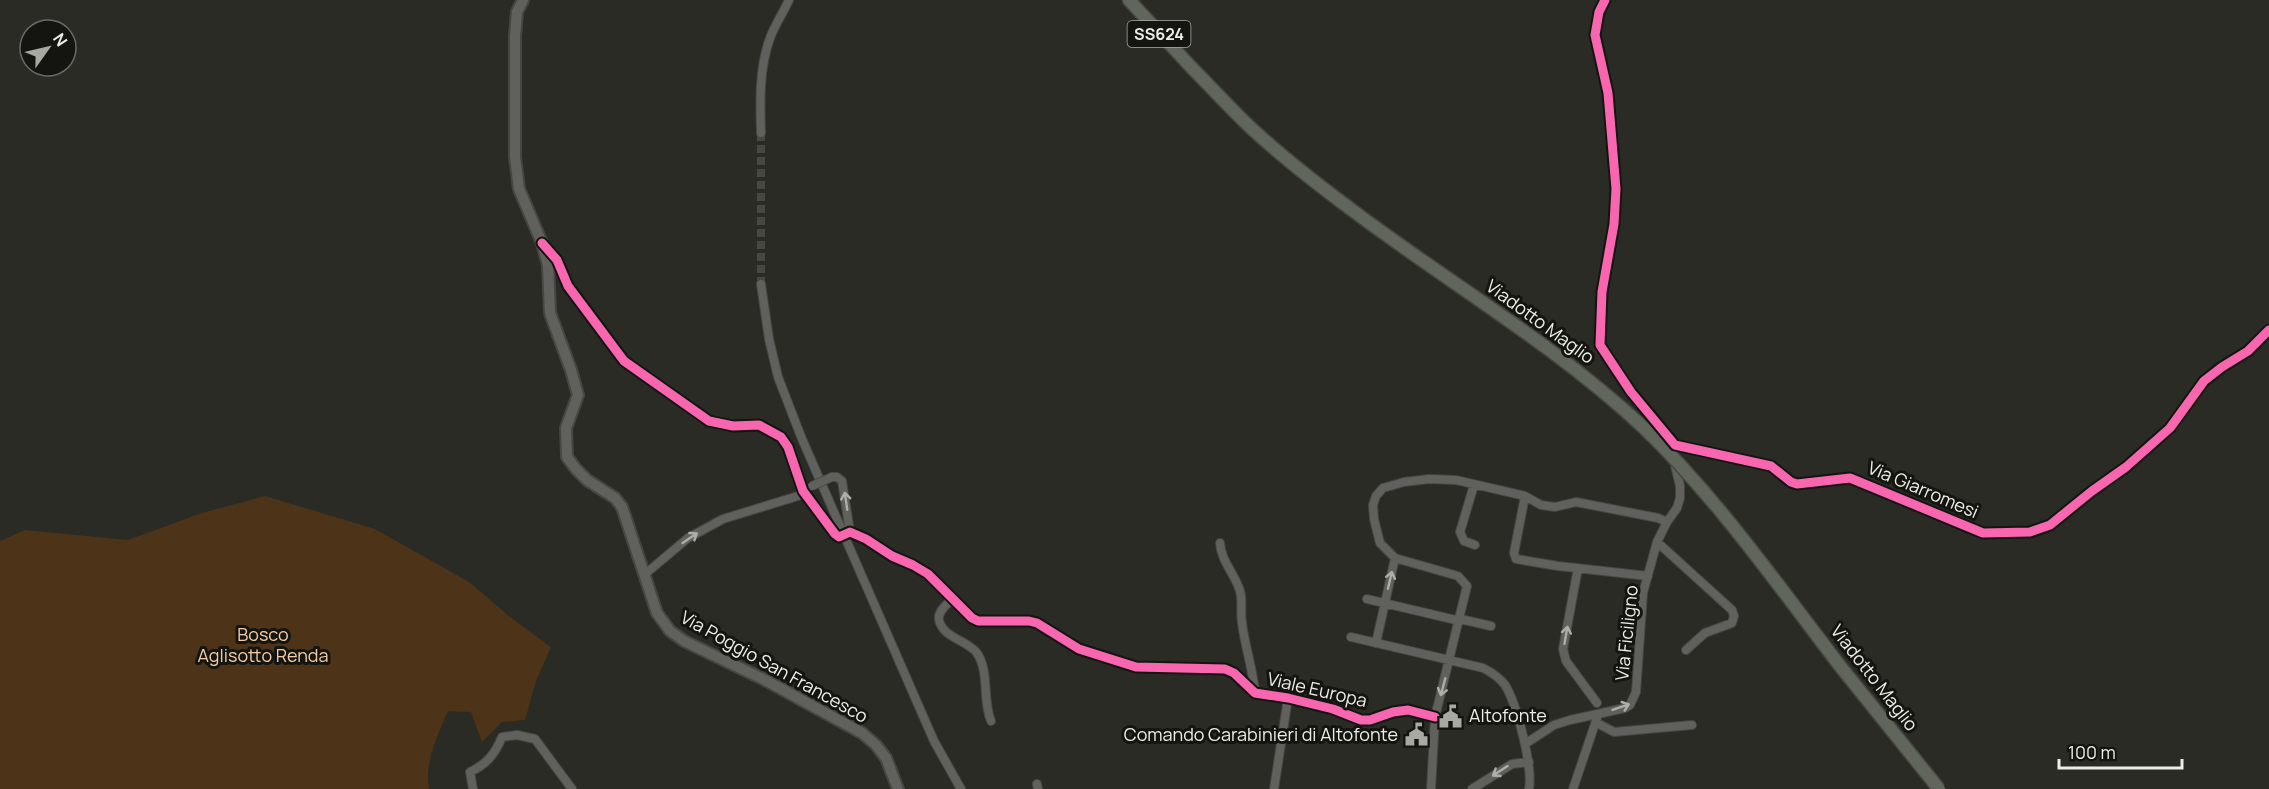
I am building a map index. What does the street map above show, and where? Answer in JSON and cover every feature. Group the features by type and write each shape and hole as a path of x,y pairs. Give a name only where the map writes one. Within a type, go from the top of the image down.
{"main road":[{"name":"Viadotto Maglio","path":"1129,0 1191,68 1250,127 1293,164 1353,211 1528,333 1581,374 1643,428 1728,520 1939,789"}],"street":[{"name":"Via Poggio San Francesco","path":"523,0 517,12 514,36 515,157 519,189 542,243 548,265 550,314 578,395 566,428 567,457 587,480 615,498 622,507 657,613 670,632 862,733 886,758 898,789"},
{"path":"761,133 760,110 764,62 769,41 789,0"},
{"path":"1605,0 1599,12 1595,35 1608,93 1616,189 1614,224 1602,292 1600,342 1602,349 1631,392 1675,445"},
{"path":"542,243 557,260 568,286 624,361 709,421 733,426 759,425 781,437 788,447 803,492 835,534 839,537 847,534"},
{"path":"761,284 769,339 778,377 934,741 961,789"},
{"name":"Via Giarromesi","path":"1675,445 1771,466 1797,484 1850,478 1983,533 2030,532 2050,525 2091,491 2126,467 2170,428 2204,381 2247,351 2269,330"},
{"name":"Via Ficiligno","path":"1599,710 1625,708 1633,701 1636,692 1643,593 1657,542 1677,508 1680,498 1680,486 1673,456 1675,445"},
{"path":"644,575 688,538 723,519 798,496 812,486 832,477 837,477 842,481 847,534"},
{"path":"1431,789 1435,717 1467,589 1464,580 1458,576 1395,558 1380,543 1374,519 1374,499 1380,490 1404,482 1429,479 1456,480 1525,496 1541,505 1555,507 1576,502 1658,518 1667,522"},
{"path":"1474,485 1461,532 1464,541 1475,545"},
{"path":"1525,496 1514,556 1516,559 1618,574 1648,576"},
{"name":"Viale Europa","path":"847,534 866,539 892,556 928,574 966,613 978,621 1010,620 1036,623 1079,649 1136,667 1225,669 1234,673 1255,693 1333,709 1360,720 1370,720 1393,712 1408,710 1435,717"},
{"path":"1657,542 1732,610 1734,616 1732,622 1705,633 1686,650"},
{"path":"1220,543 1224,559 1240,592 1243,609 1241,620 1255,693"},
{"path":"1376,643 1395,558"},
{"path":"1574,789 1597,723 1599,710 1566,661 1563,649 1578,568"},
{"path":"953,598 940,612 939,619 942,626 954,638 969,646 977,655 982,665 992,721"},
{"path":"1367,600 1491,626"},
{"path":"1351,637 1489,670 1504,684 1509,694 1529,762 1532,777 1529,789"},
{"path":"1274,789 1288,698"},
{"path":"1525,744 1554,726 1599,710"},
{"path":"1597,723 1614,732 1692,725"},
{"path":"473,789 470,772 483,766 496,751 502,737 517,735 535,739 572,789"},
{"path":"1472,789 1512,764 1529,762"}],"green space":[{"name":"Bosco Aglisotto Renda","path":"265,496 375,529 469,582 510,617 551,647 536,681 525,720 502,722 482,742 471,712 448,711 430,759 429,789 0,789 0,541 25,530 128,540 202,513"}],"tunnel":[{"path":"761,133 761,284"}],"cycle path":[{"path":"1605,0 1599,12 1595,35 1608,93 1616,189 1614,224 1602,292 1600,345 1631,392 1675,445 1771,466 1797,484 1850,478 1983,533 2030,532 2050,525 2126,467 2170,428 2204,381 2248,351 2269,330"},
{"path":"542,243 557,260 568,286 624,361 709,421 733,426 759,425 781,437 788,447 803,491 835,534 839,537 850,532 928,574 972,618 978,621 1037,623 1079,649 1136,667 1225,669 1234,673 1255,693 1333,709 1361,720 1370,720 1393,712 1408,710 1435,717"}],"place":[{"name":"Altofonte","path":"1451,716"},
{"name":"Comando Carabinieri di Altofonte","path":"1416,735"}]}
